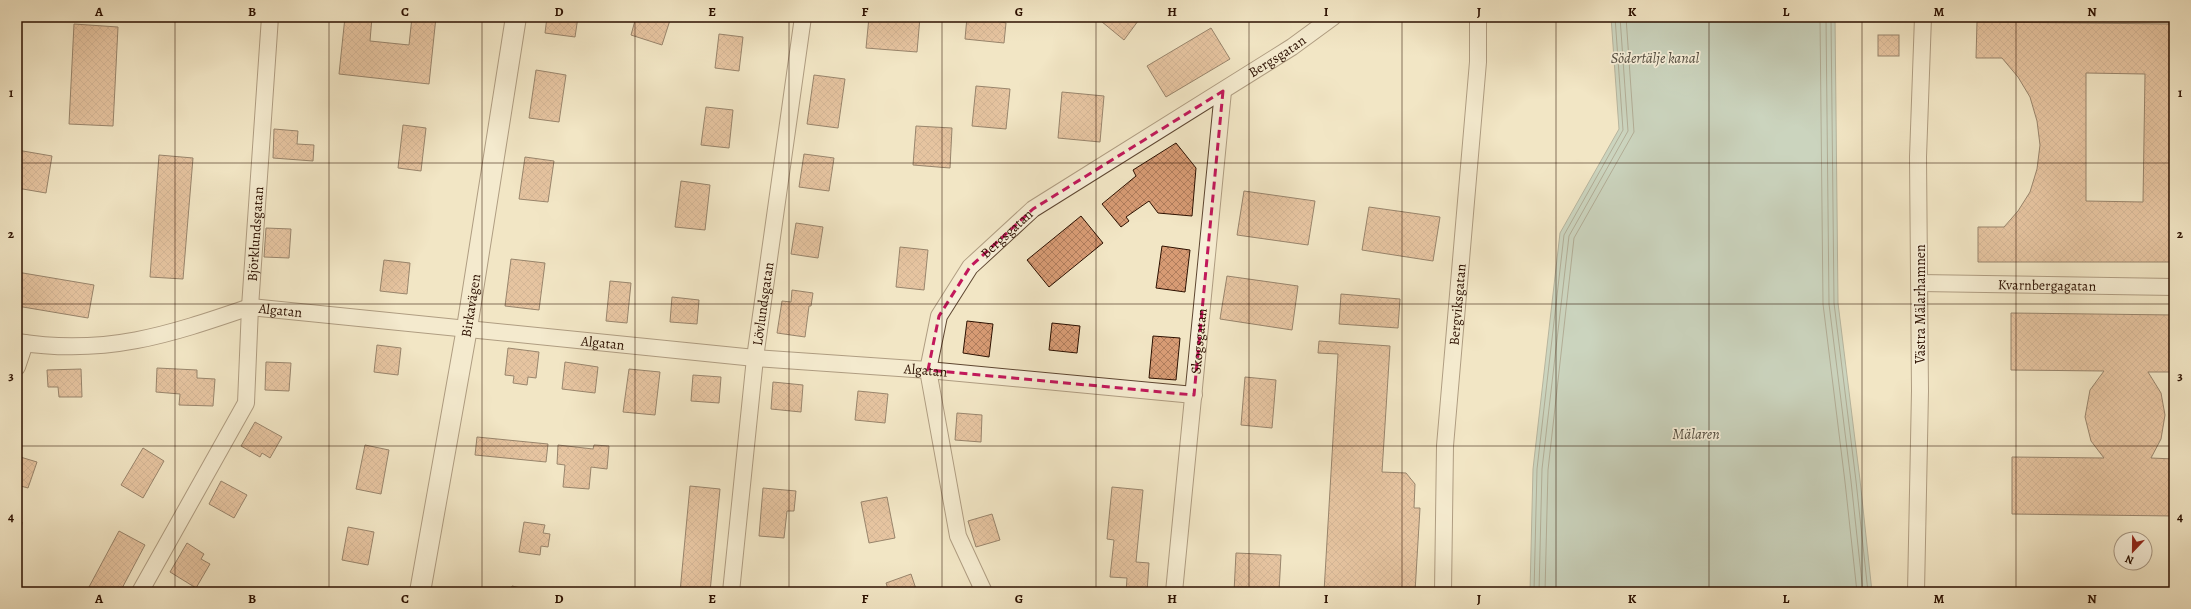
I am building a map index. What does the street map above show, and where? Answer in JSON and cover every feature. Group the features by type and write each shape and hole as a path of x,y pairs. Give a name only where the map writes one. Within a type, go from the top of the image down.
{"street":[{"name":"Björklundsgatan","path":"140,592 246,403 250,306 266,103 270,17"},
{"name":"Birkavägen","path":"420,592 467,328 516,17"},
{"name":"Lövlundsgatan","path":"731,592 755,358 803,17"},
{"name":"Bergsgatan","path":"984,592 958,536 928,370 939,316 970,267 1033,209 1292,47 1333,17"},
{"name":"Bergviksgatan","path":"1443,592 1445,446 1478,62 1478,17"},
{"name":"Västra Mälarhamnen","path":"1916,592 1920,283 1918,157 1923,17"},
{"name":"Skogsgatan","path":"1174,592 1223,91"},
{"name":"Kvarnbergagatan","path":"1920,283 2174,287"},
{"name":"Algatan","path":"21,342 99,347 131,343 180,331 250,306 755,358 928,370 1194,395"},
{"path":"17,367 21,342"}],"highlighted area":[{"path":"1223,91 1194,395 928,370 939,316 970,267 1033,209"}],"water":[{"name":"Mälaren","path":"1611,17 1835,17 1838,303 1872,592 1530,592 1533,469 1560,233 1619,129"}],"building":[{"path":"345,17 372,17 370,41 409,45 412,17 436,17 429,84 339,74"},
{"path":"547,17 578,17 575,37 545,33"},
{"path":"636,17 671,17 662,45 631,35"},
{"path":"869,17 920,17 917,52 866,48"},
{"path":"967,17 997,17 997,21 1006,23 1004,43 965,39"},
{"path":"1096,17 1141,17 1124,40"},
{"path":"1977,22 2174,24 2174,262 1978,262 1978,227 2004,227 2018,211 2030,192 2037,169 2040,145 2037,121 2030,97 2018,77 2002,58 1976,58","holes":["2086,73 2145,74 2143,202 2086,201"]},
{"path":"74,24 118,27 113,126 69,124"},
{"path":"1211,28 1230,59 1166,97 1147,66"},
{"path":"719,34 743,37 739,71 715,68"},
{"path":"1878,35 1899,35 1899,56 1878,56"},
{"path":"536,70 566,75 559,122 529,118"},
{"path":"814,75 845,79 838,128 807,124"},
{"path":"976,86 1010,89 1006,129 972,126"},
{"path":"1062,92 1104,96 1100,142 1058,138"},
{"path":"706,107 733,110 729,148 701,145"},
{"path":"403,125 426,128 421,171 398,168"},
{"path":"916,126 952,128 950,168 913,165"},
{"path":"274,129 298,131 297,144 314,145 313,161 273,158"},
{"path":"1176,143 1196,168 1192,216 1158,213 1149,201 1126,217 1129,221 1121,227 1102,204 1136,176 1133,170"},
{"path":"17,150 52,156 46,193 17,188"},
{"path":"804,154 834,158 829,191 799,187"},
{"path":"159,155 193,158 183,279 150,277"},
{"path":"525,157 554,161 548,202 519,199"},
{"path":"681,181 710,185 705,230 675,227"},
{"path":"1244,191 1315,201 1308,245 1237,235"},
{"path":"1369,207 1440,217 1433,261 1362,250"},
{"path":"1081,216 1103,243 1049,287 1027,260"},
{"path":"796,223 823,227 818,258 791,254"},
{"path":"266,228 291,229 289,258 264,257"},
{"path":"1162,246 1190,250 1185,292 1156,288"},
{"path":"900,247 928,250 924,290 896,287"},
{"path":"511,259 545,263 539,310 505,306"},
{"path":"384,260 410,263 407,294 380,291"},
{"path":"17,272 94,285 88,318 17,306"},
{"path":"1227,276 1298,286 1292,330 1220,319"},
{"path":"610,281 631,283 627,323 606,321"},
{"path":"792,290 813,293 811,306 809,306 805,337 777,333 782,301 791,302"},
{"path":"1341,294 1400,299 1398,328 1339,324"},
{"path":"672,297 699,300 697,324 670,322"},
{"path":"2011,313 2174,315 2174,372 2148,372 2161,393 2165,415 2161,439 2151,458 2174,459 2174,516 2012,514 2012,457 2104,458 2091,441 2085,417 2090,390 2104,371 2011,370"},
{"path":"967,321 993,324 989,357 963,353"},
{"path":"1052,323 1080,326 1077,353 1049,350"},
{"path":"1153,336 1180,338 1176,380 1149,378"},
{"path":"1319,341 1390,346 1382,472 1406,473 1415,484 1414,508 1420,508 1415,592 1324,592 1338,354 1318,353"},
{"path":"377,345 401,348 398,375 374,372"},
{"path":"508,348 539,352 536,378 528,377 527,385 513,383 514,376 505,375"},
{"path":"266,362 291,363 289,391 265,390"},
{"path":"565,362 598,367 595,393 562,389"},
{"path":"157,368 197,370 197,378 215,379 213,406 179,405 180,394 156,392"},
{"path":"81,369 82,397 59,397 58,387 48,387 47,370"},
{"path":"629,369 660,372 655,415 623,412"},
{"path":"693,375 721,377 719,403 691,401"},
{"path":"1245,377 1276,380 1272,428 1241,425"},
{"path":"773,382 803,385 801,412 771,409"},
{"path":"858,391 888,394 885,423 855,420"},
{"path":"957,413 982,415 981,442 955,440"},
{"path":"255,422 282,437 270,458 262,453 260,457 241,446"},
{"path":"477,437 548,444 546,462 475,455"},
{"path":"365,445 389,450 381,494 356,489"},
{"path":"558,445 593,449 594,445 609,446 607,469 591,467 589,489 563,487 565,465 557,464"},
{"path":"143,448 164,461 143,498 121,485"},
{"path":"17,456 37,462 28,488 17,485"},
{"path":"221,481 247,495 234,518 209,504"},
{"path":"690,486 720,489 710,592 680,592"},
{"path":"1112,487 1143,490 1136,562 1149,563 1147,592 1126,592 1127,578 1110,577 1114,540 1107,539"},
{"path":"763,488 796,491 794,511 787,511 784,538 759,536"},
{"path":"887,497 895,538 869,543 861,502"},
{"path":"992,514 1000,540 976,547 968,521"},
{"path":"17,521 22,522 17,563"},
{"path":"524,522 545,525 543,533 550,534 548,547 541,546 540,555 519,552"},
{"path":"348,527 374,532 368,565 342,560"},
{"path":"119,531 145,545 120,592 99,592 89,587"},
{"path":"187,543 204,554 201,559 210,564 196,588 170,572"},
{"path":"1236,553 1281,555 1279,592 1234,592"},
{"path":"911,574 917,592 889,592 886,583"},
{"path":"512,586 534,591 534,592 510,592"}],"water label":[{"name":"Södertälje kanal","path":"1655,58"}]}
